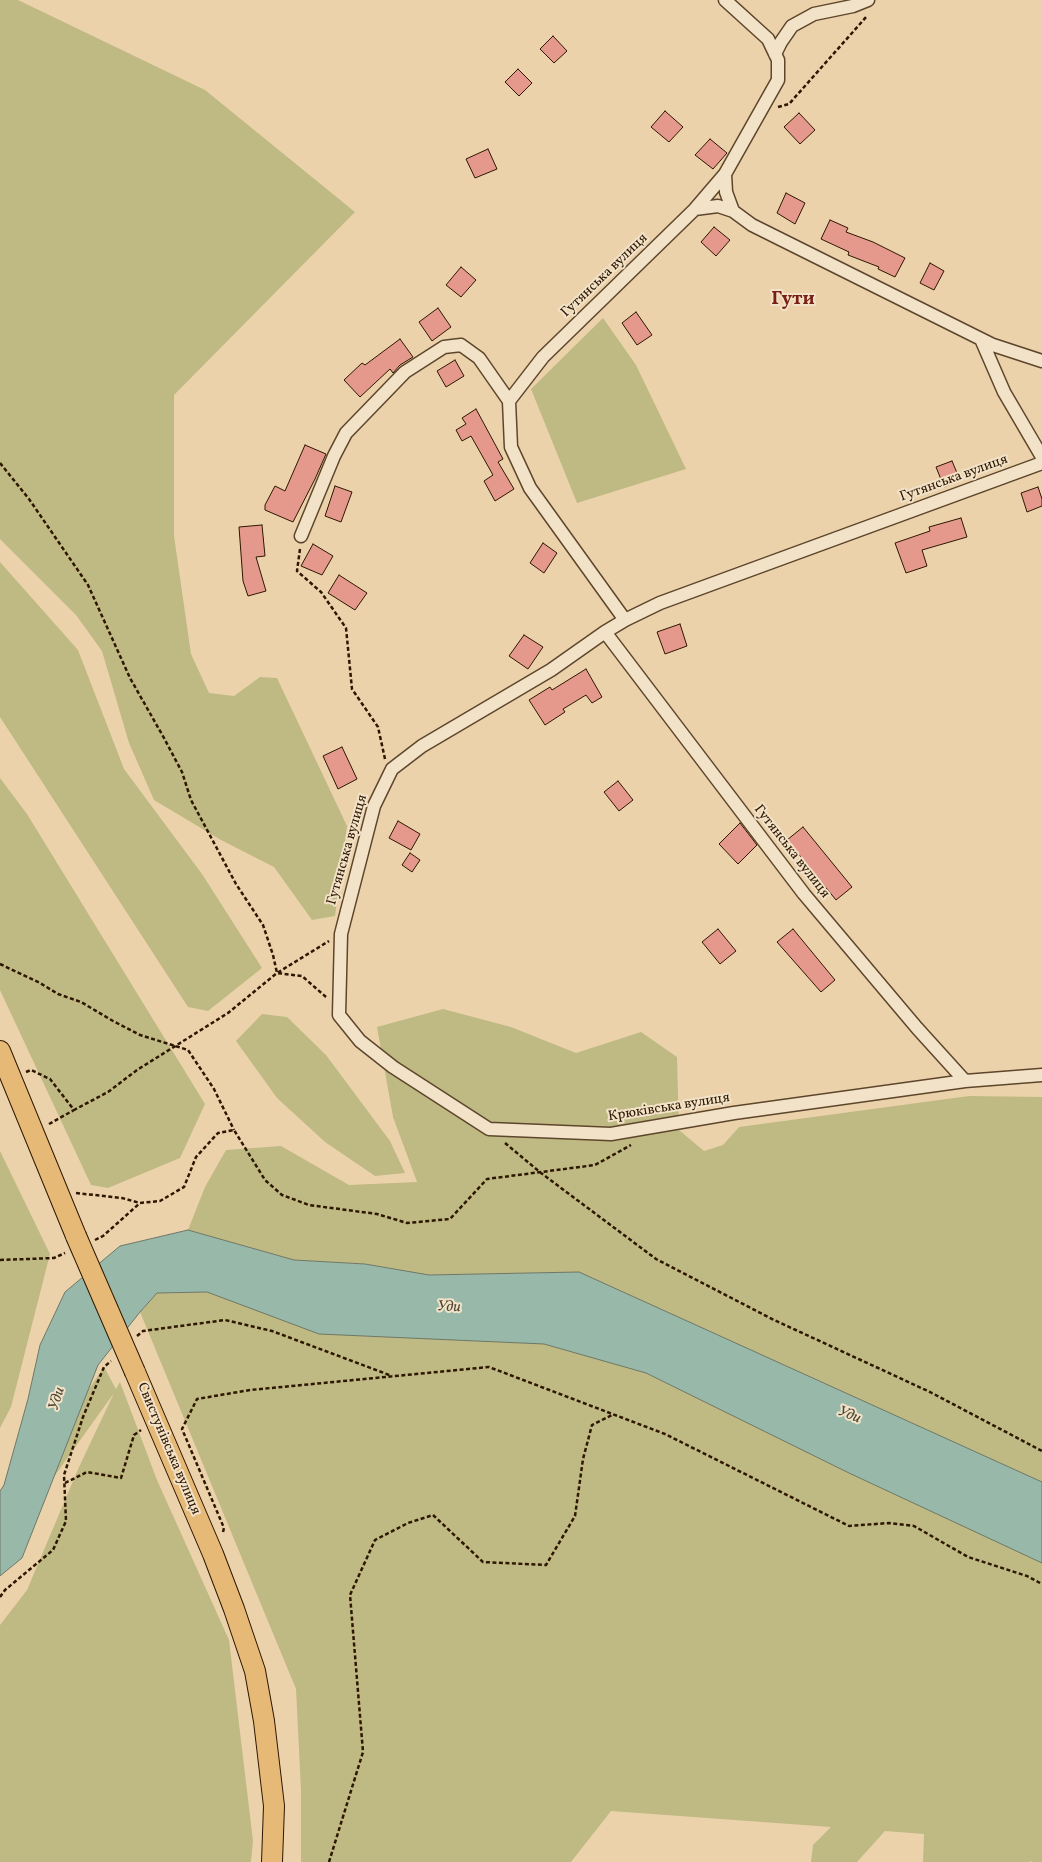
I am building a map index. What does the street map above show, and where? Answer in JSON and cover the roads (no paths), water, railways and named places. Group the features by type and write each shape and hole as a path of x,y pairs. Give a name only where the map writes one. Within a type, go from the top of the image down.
{"main road":[{"name":"Свистунівська вулиця","path":"0,1051 76,1236 213,1554 255,1671 264,1721 274,1806 272,1862"}],"street":[{"name":"Гутянська вулиця","path":"509,401 544,357 695,209 725,174 778,80 778,60 768,39 724,0"},
{"path":"775,54 792,26 814,14 853,6 868,0"},
{"path":"725,174 726,192 734,211"},
{"path":"695,209 718,206 734,211 752,225 993,345 1042,361"},
{"path":"981,339 1004,392 1042,457"},
{"path":"301,536 334,456 346,433 405,372 444,347 461,345 479,358 509,401 511,448 530,488 625,620"},
{"name":"Гутянська вулиця","path":"489,1129 393,1067 360,1041 338,1015 340,934 374,806 392,769 422,746 551,670 605,632 660,603 1042,463"},
{"name":"Гутянська вулиця","path":"605,632 804,894 917,1028 965,1081"},
{"name":"Крюківська вулиця","path":"489,1129 610,1134 734,1113 965,1081 1042,1074"}],"water":[{"name":"Уди","path":"188,1230 294,1260 365,1264 429,1275 579,1272 1042,1482 1042,1563 849,1473 646,1373 544,1344 319,1334 207,1292 157,1293 98,1365 22,1558 0,1576 0,1491 4,1485 28,1399 40,1345 65,1292 120,1246"}],"district":[{"name":"Гути","path":"793,301"}]}
